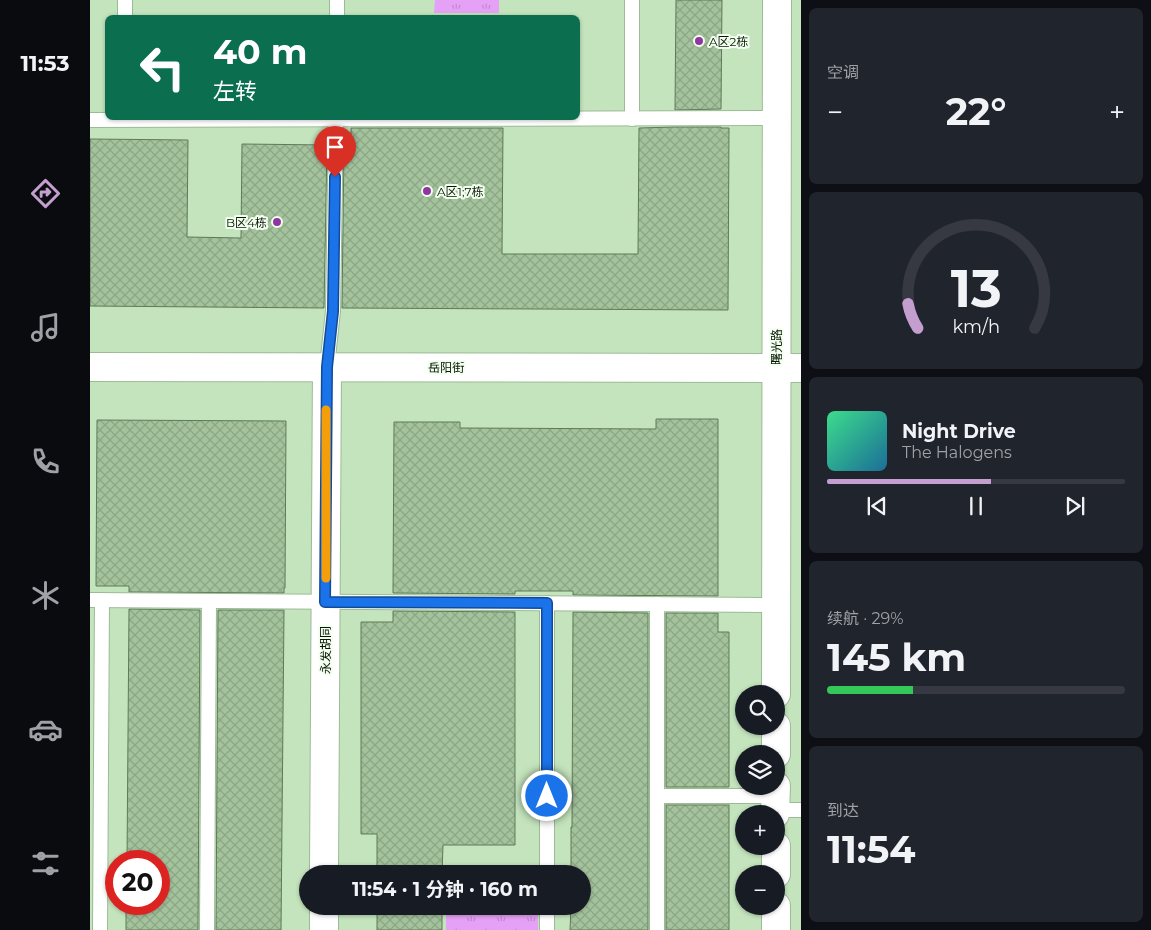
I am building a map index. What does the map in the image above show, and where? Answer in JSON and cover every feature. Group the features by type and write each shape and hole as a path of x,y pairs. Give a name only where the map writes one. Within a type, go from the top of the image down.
{"street":[{"name":"曙光路","path":"776,685 776,604 789,368 776,118 777,0"},
{"name":"岳阳街","path":"90,367 789,368"},
{"name":"永发胡同","path":"324,865 327,367"},
{"path":"324,915 324,930"},
{"path":"776,915 776,930"}],"lane":[{"path":"125,0 125,15"},
{"path":"336,15 337,0"},
{"path":"632,0 632,119"},
{"path":"580,119 776,118"},
{"path":"90,120 105,120"},
{"path":"327,367 333,311 336,120"},
{"path":"100,930 96,600 776,604"},
{"path":"207,930 209,601"},
{"path":"547,603 547,865"},
{"path":"656,930 657,604"},
{"path":"657,796 781,803"},
{"path":"547,915 547,930"}],"green space":[{"path":"435,0 499,0 499,13 434,13"},
{"path":"446,915 538,915 538,930 446,930"}],"building":[{"name":"A区2栋","path":"676,0 722,0 721,109 675,110"},
{"name":"A区1;7栋","path":"351,128 503,128 502,254 638,254 639,128 729,128 728,310 342,308 344,145 351,146"},
{"name":"B区4栋","path":"90,139 188,140 187,237 241,238 242,144 327,145 324,308 90,306"},
{"path":"656,419 718,419 718,596 573,595 573,591 515,591 515,594 393,593 394,422 460,422 460,428 656,429"},
{"path":"97,420 286,421 284,593 129,592 129,586 96,586"},
{"path":"129,609 200,610 198,930 126,930 126,915 170,915 170,850 127,850"},
{"path":"218,610 284,610 281,930 216,930"},
{"path":"393,611 515,612 515,845 443,845 442,865 377,865 377,834 361,834 361,622 393,622"},
{"path":"573,612 648,613 648,930 570,930 571,915 591,915 591,865 571,865"},
{"path":"666,613 718,613 718,632 729,632 729,787 666,787"},
{"path":"666,805 729,805 729,930 666,930"},
{"path":"377,915 442,915 442,930 377,930"}],"slow traffic":[{"path":"326,410 326,578"}],"place":[{"name":"A区2栋","path":"699,41"},
{"name":"A区1;7栋","path":"427,191"},
{"name":"B区4栋","path":"277,222"}],"route":[{"path":"335,177 333,311 327,367 325,602 547,603 547,796"}]}
